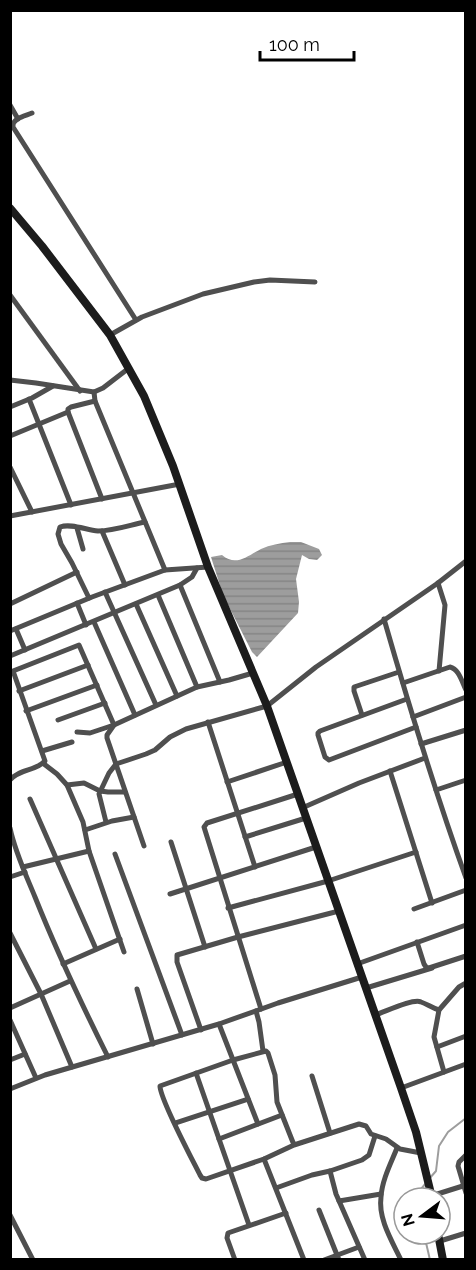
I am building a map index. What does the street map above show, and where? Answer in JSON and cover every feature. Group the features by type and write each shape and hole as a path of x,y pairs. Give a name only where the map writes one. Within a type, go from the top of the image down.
{"street":[{"path":"10,105 18,119"},
{"path":"32,113 13,123 15,130 136,320"},
{"path":"10,208 110,335 144,396 180,484 208,567 267,706 416,1132 429,1186"},
{"path":"110,335 136,320 202,294 270,280 315,282"},
{"path":"10,295 80,391"},
{"path":"10,380 94,392 129,368"},
{"path":"10,407 53,386"},
{"path":"94,392 95,401 165,570"},
{"path":"29,399 71,505"},
{"path":"95,401 71,406 68,412 102,499"},
{"path":"10,435 68,412"},
{"path":"10,467 32,512"},
{"path":"10,516 180,484"},
{"path":"89,598 61,544 58,530 63,526 102,531 146,522"},
{"path":"77,528 83,549"},
{"path":"102,531 125,585"},
{"path":"106,822 100,791 116,764 154,750 186,729 267,706 316,667 438,583 465,561"},
{"path":"25,650 13,630 89,598 165,570 208,567"},
{"path":"10,656 180,585 192,577 197,568"},
{"path":"10,604 77,572"},
{"path":"438,583 444,596 445,612 438,671"},
{"path":"180,585 220,682"},
{"path":"105,592 156,705"},
{"path":"158,595 197,687"},
{"path":"77,603 86,625"},
{"path":"136,604 177,696"},
{"path":"384,619 425,758 465,878"},
{"path":"94,622 135,715"},
{"path":"44,764 42,751 13,671 77,645 80,647 105,703 113,727"},
{"path":"19,691 88,665"},
{"path":"403,683 450,667 457,671 465,690"},
{"path":"362,716 354,687 399,672"},
{"path":"78,732 90,733 113,727 197,687 253,673"},
{"path":"27,713 97,685"},
{"path":"413,717 465,697"},
{"path":"407,699 318,733 326,759 416,727"},
{"path":"58,720 105,703"},
{"path":"208,722 255,867"},
{"path":"113,727 107,735 144,846"},
{"path":"421,744 465,730"},
{"path":"42,751 72,742"},
{"path":"302,808 425,758"},
{"path":"227,782 287,762"},
{"path":"10,780 16,774 44,764"},
{"path":"44,764 67,785 85,830 89,851 124,952"},
{"path":"390,771 432,903"},
{"path":"436,790 465,780"},
{"path":"67,785 84,783 100,791 125,792"},
{"path":"263,1052 258,1010 204,827 207,823 298,794"},
{"path":"30,799 96,949"},
{"path":"85,830 106,822 134,817"},
{"path":"245,837 306,818"},
{"path":"10,828 24,870 70,981 108,1057"},
{"path":"171,842 205,947"},
{"path":"170,894 316,847"},
{"path":"10,877 57,859 89,851"},
{"path":"228,908 328,881 416,852"},
{"path":"115,854 182,1035"},
{"path":"414,909 465,890"},
{"path":"201,1029 176,958 180,954 339,911"},
{"path":"357,964 465,925"},
{"path":"10,933 41,994 72,1067"},
{"path":"63,964 120,939"},
{"path":"417,942 426,967 432,968"},
{"path":"366,988 465,956"},
{"path":"10,1089 36,1078 219,1024 362,977"},
{"path":"10,1008 70,981"},
{"path":"444,1072 434,1034 438,1010 465,983"},
{"path":"137,989 153,1044"},
{"path":"375,1016 415,1001 438,1010"},
{"path":"10,1020 13,1034 36,1078"},
{"path":"219,1024 258,1124"},
{"path":"437,1047 465,1036"},
{"path":"294,1145 276,1096 275,1075 266,1051 233,1060 160,1086 202,1178 210,1178 231,1171 294,1145 359,1124 366,1126 371,1134 386,1139 397,1148 421,1153"},
{"path":"10,1060 25,1054"},
{"path":"401,1088 465,1064"},
{"path":"196,1073 249,1225"},
{"path":"312,1076 330,1133"},
{"path":"175,1123 248,1099"},
{"path":"219,1139 282,1115"},
{"path":"276,1188 366,1158 371,1151 375,1136"},
{"path":"397,1148 384,1181 381,1207 386,1229 401,1260"},
{"path":"465,1155 459,1162 465,1193"},
{"path":"264,1159 304,1260"},
{"path":"330,1171 339,1201 365,1260"},
{"path":"339,1201 381,1194"},
{"path":"319,1210 338,1257"},
{"path":"235,1260 227,1235 231,1231 286,1213"},
{"path":"10,1215 33,1260"},
{"path":"324,1260 338,1257 359,1247"}],"shaded area":[{"path":"301,542 319,549 322,555 317,560 302,555 296,579 298,613 257,657 252,652 223,595 211,557 222,555 237,560 268,546"}],"waterway":[{"path":"429,1179 436,1171 439,1146 448,1132 466,1118"},
{"path":"427,1246 430,1260"}]}
